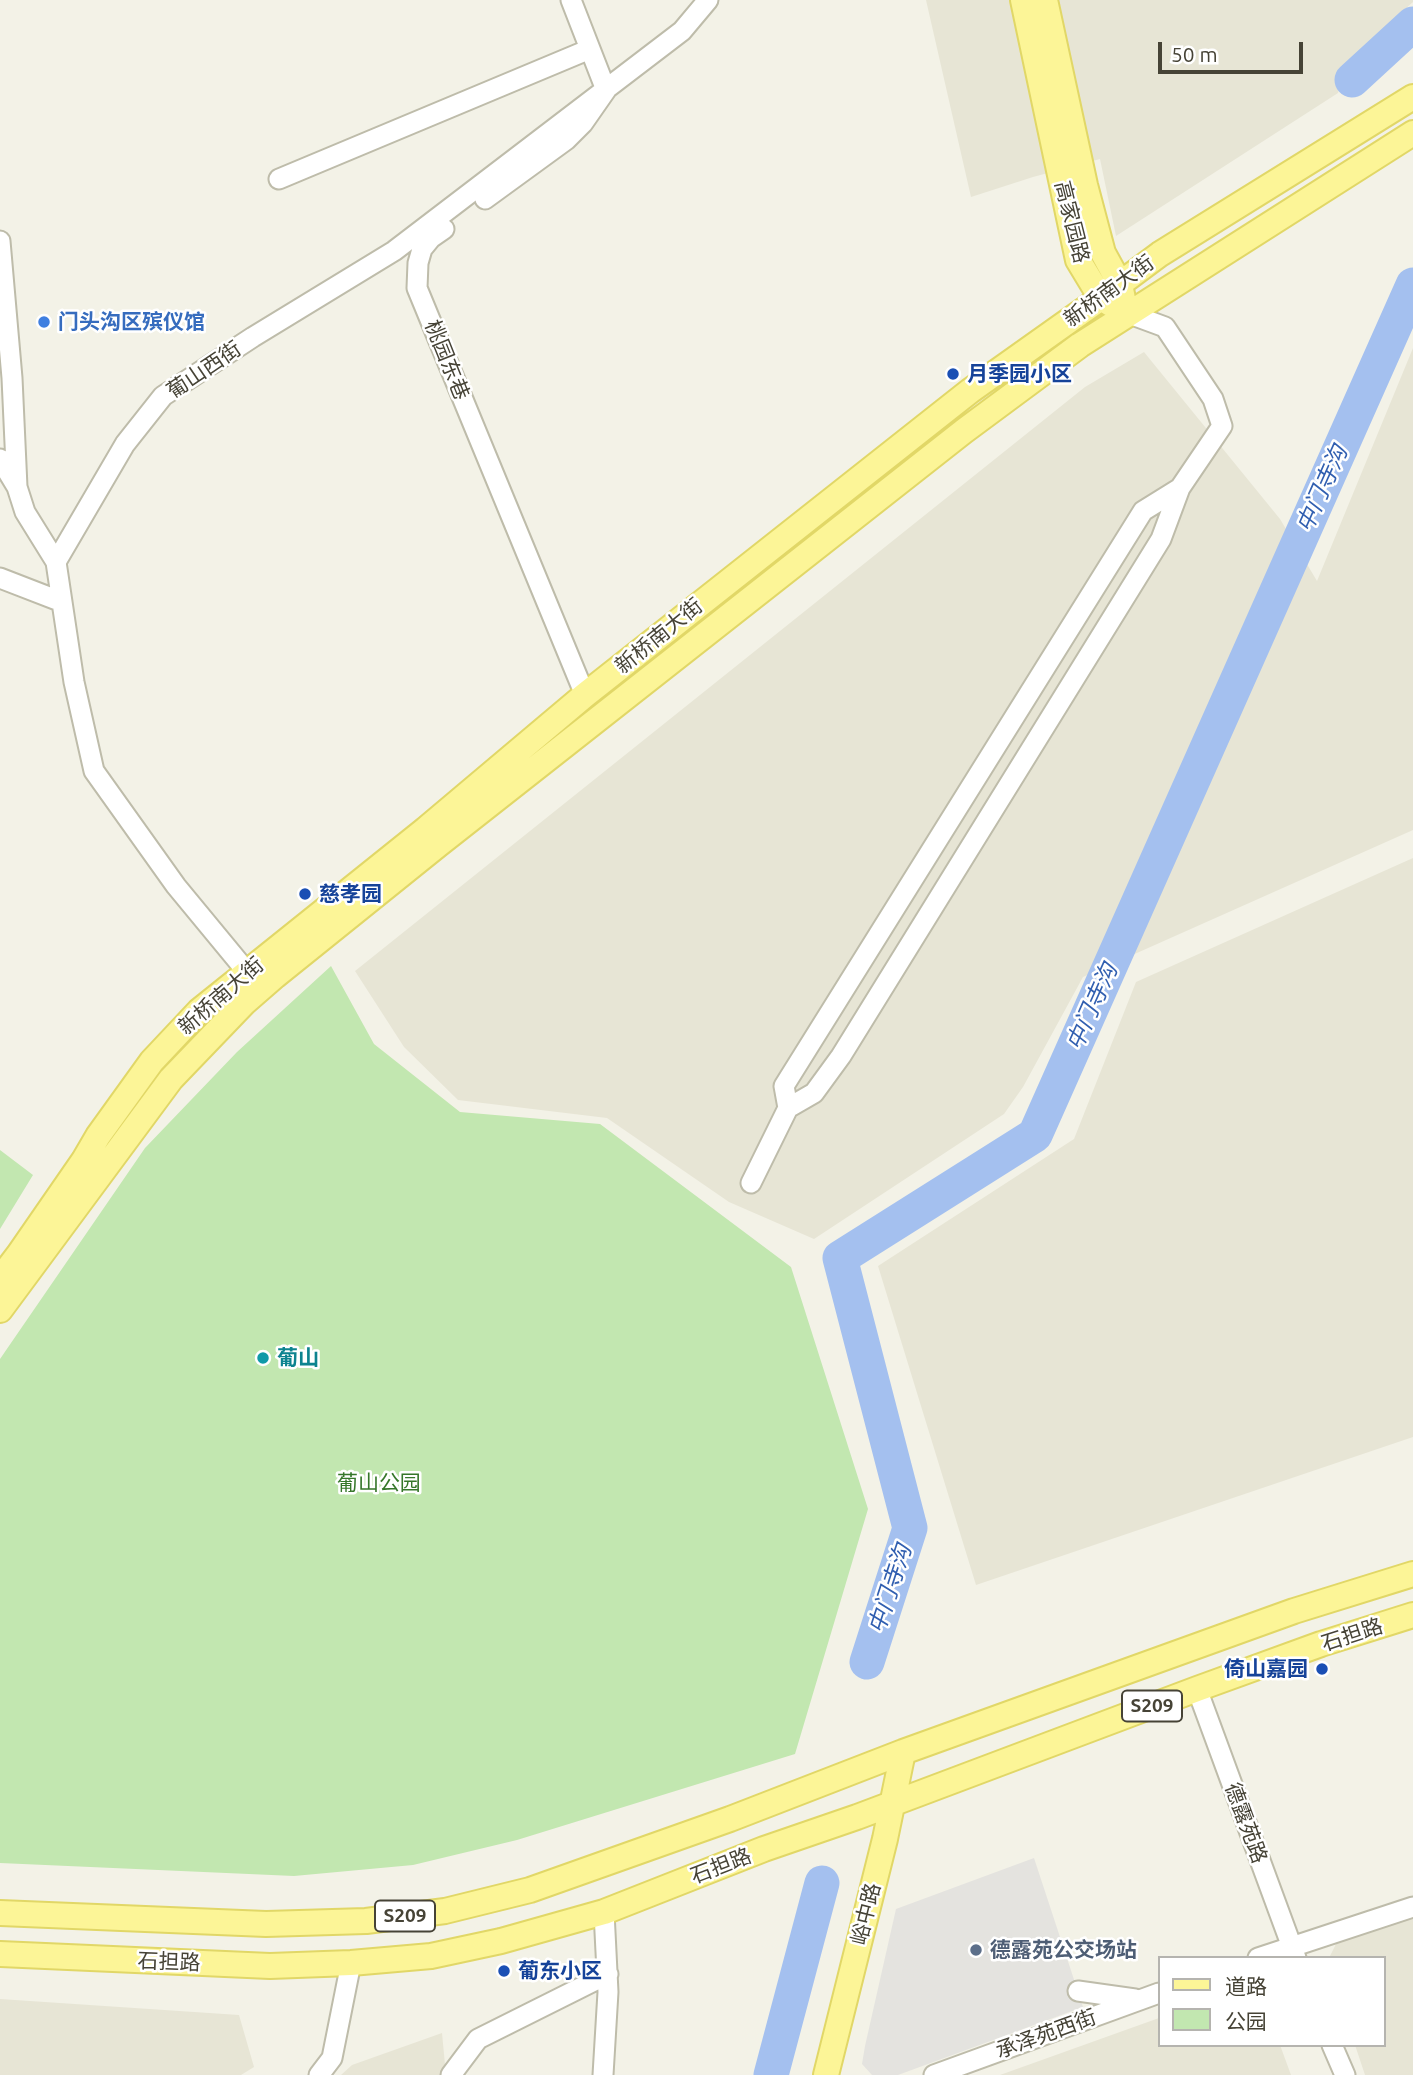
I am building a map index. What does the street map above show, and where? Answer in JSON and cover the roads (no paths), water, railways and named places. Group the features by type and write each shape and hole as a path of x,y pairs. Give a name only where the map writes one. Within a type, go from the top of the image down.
{"main road":[{"name":"高家园路","path":"1023,0 1078,260 1110,291 1127,313"},
{"name":"高家园路","path":"1045,0 1084,185 1103,253 1110,291"},
{"name":"新桥南大街","path":"0,1279 152,1061 199,1011 426,829 585,695 970,391 1160,254 1413,97"},
{"name":"新桥南大街","path":"0,1310 171,1079 244,1003 439,844 964,431 1127,313 1413,133"},
{"name":"石担路","path":"0,1913 265,1924 366,1921 445,1911 530,1891 791,1796 903,1752 1294,1611 1413,1574"},
{"name":"石担路","path":"0,1954 270,1966 351,1964 431,1956 501,1941 604,1912 764,1849 1197,1689 1321,1644 1413,1615"},
{"name":"峪中路","path":"826,2075 903,1752"}],"street":[{"path":"571,0 606,90"},
{"name":"葡山西街","path":"56,562 125,444 163,396 253,337 394,251 682,31 708,0"},
{"path":"279,179 590,49"},
{"name":"桃园东巷","path":"585,695 417,288 422,248 431,238 566,140 583,123 606,90"},
{"path":"0,241 12,378 17,486 25,512 56,562 75,682 94,771 176,886 247,972"},
{"path":"751,1183 788,1108 814,1093 841,1056 1161,539 1181,488 1222,426 1213,399 1165,327 1127,313"},
{"path":"0,459 17,486"},
{"path":"788,1108 784,1086 1143,511 1181,488"},
{"path":"0,578 62,603"},
{"name":"德露苑路","path":"1197,1689 1293,1952"},
{"path":"1270,1956 1293,1952 1413,1907"},
{"path":"603,2075 608,1974 604,1912"},
{"path":"319,2075 332,2059 351,1964"},
{"path":"451,2075 478,2039 608,1974"},
{"path":"1078,1991 1140,2000"},
{"name":"承泽苑西街","path":"934,2075 1158,1993"},
{"path":"1333,2047 1345,2075"},
{"path":"308,2075 332,2059"}],"waterway":[{"name":"中门寺沟","path":"1352,80 1413,24"},
{"name":"中门寺沟","path":"867,1662 910,1528 840,1258 1035,1135 1413,285"},
{"name":"中门寺沟","path":"771,2075 822,1883"}],"place":[{"name":"门头沟区殡仪馆","path":"44,322"},
{"name":"月季园小区","path":"953,374"},
{"name":"慈孝园","path":"305,894"},
{"name":"葡山","path":"263,1358"},
{"name":"倚山嘉园","path":"1322,1669"},
{"name":"德露苑公交场站","path":"976,1950"},
{"name":"葡东小区","path":"504,1971"}],"park label":[{"name":"葡山公园","path":"379,1483"}]}
